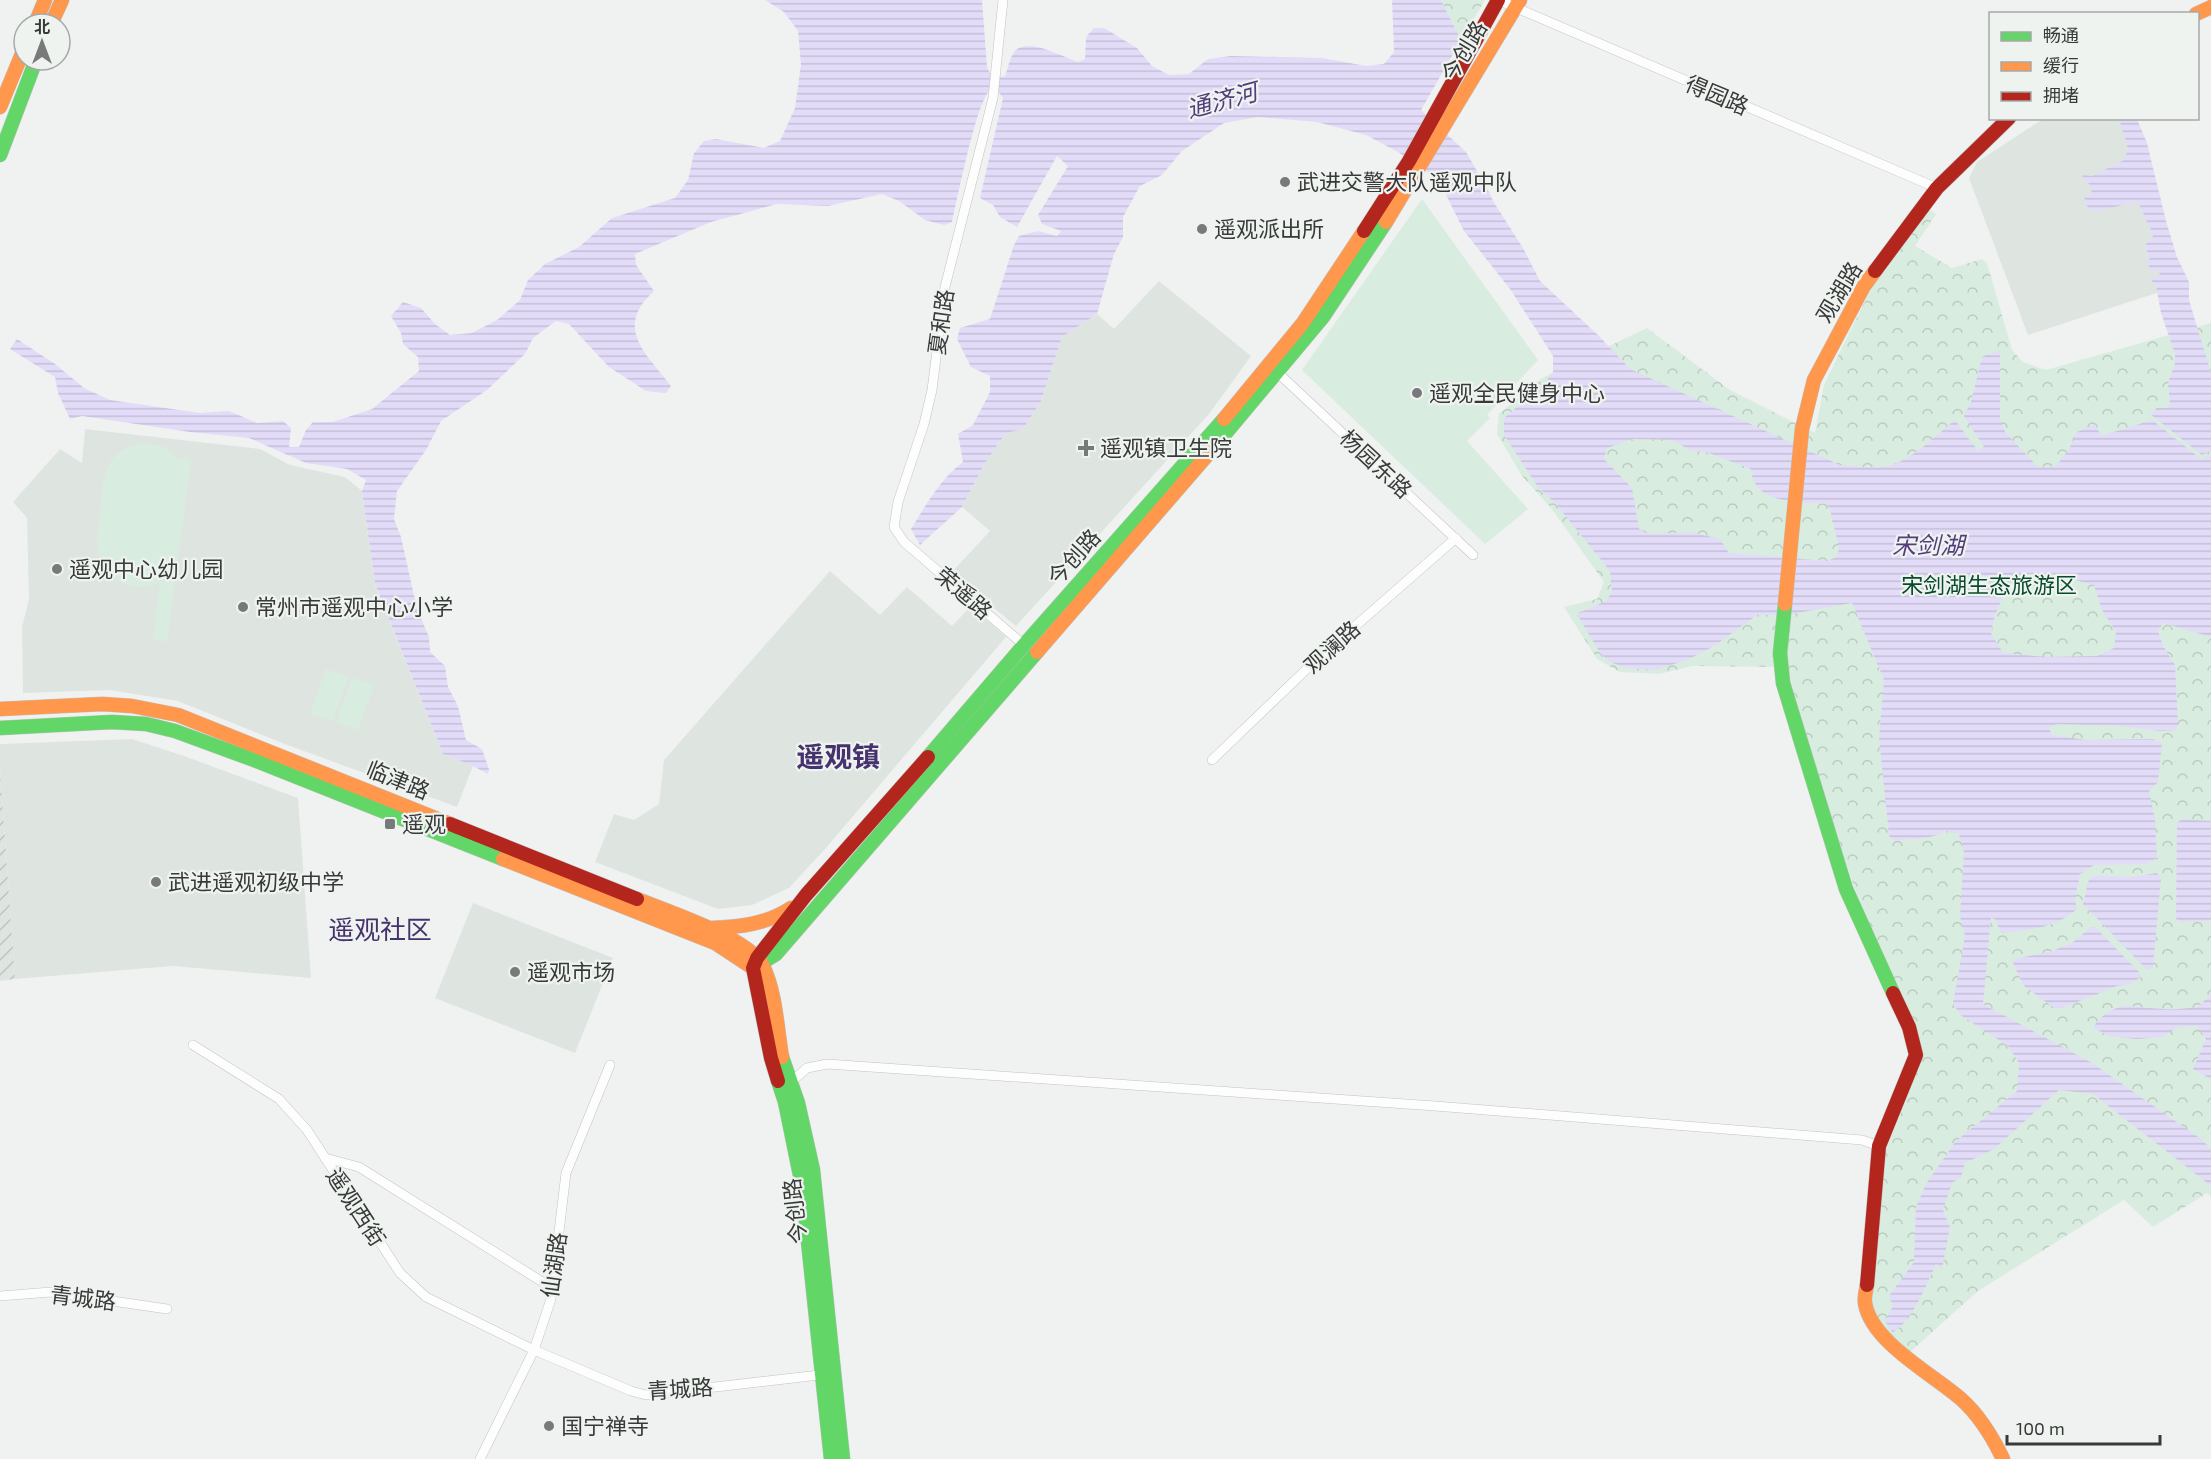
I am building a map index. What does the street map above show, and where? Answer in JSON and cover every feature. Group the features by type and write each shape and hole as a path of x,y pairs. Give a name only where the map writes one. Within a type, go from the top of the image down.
{"main road":[{"name":"今创路","path":"1438,121 1498,0"},
{"name":"今创路","path":"1438,121 1518,4"},
{"path":"0,107 14,72"},
{"path":"0,155 31,72"},
{"name":"观湖路","path":"2003,1459 1998,1448 1963,1401 1893,1348 1870,1318 1865,1303 1879,1146 1916,1055 1914,1041 1846,889 1783,683 1780,653 1802,429 1814,380 1864,286 1936,188 2007,120"},
{"path":"1414,165 1438,121"},
{"name":"今创路","path":"758,963 776,954 1278,374 1323,317 1414,165"},
{"name":"今创路","path":"843,1459 828,1374 802,1185 785,1102 771,1058 758,963 806,895 1024,645 1209,438 1302,323 1414,165"},
{"name":"临津路","path":"0,709 102,704 132,706 178,715 708,928 746,947 758,963"},
{"name":"临津路","path":"0,728 112,722 146,724 175,731 254,760 715,943 758,963"},
{"path":"708,928 738,927 759,923 783,914 806,895"},
{"name":"今创路","path":"758,963 769,982 783,1058 798,1103 813,1170 828,1374 831,1459"}],"street":[{"name":"夏和路","path":"904,542 894,527 894,516 924,424 932,390 945,287 993,98 1003,0"},
{"name":"得园路","path":"1498,0 1518,4 1936,188"},
{"name":"杨园东路","path":"1278,374 1473,555"},
{"name":"观澜路","path":"1212,760 1313,663 1456,538"},
{"name":"荣遥路","path":"904,542 1024,645"},
{"name":"遥观西街","path":"193,1045 279,1099 306,1130 400,1273 426,1296 534,1350"},
{"path":"791,1082 807,1068 826,1064 1435,1106 1862,1140 1879,1146"},
{"name":"仙湖路","path":"480,1459 534,1350 551,1299 566,1173 610,1065"},
{"path":"325,1158 359,1167 552,1288"},
{"name":"青城路","path":"0,1296 51,1292 166,1309"},
{"name":"青城路","path":"534,1350 631,1391 646,1395 828,1374"}],"shaded area":[{"path":"2041,120 2129,120 2175,287 2028,335 1969,178 1977,162"},
{"name":"遥观镇卫生院","path":"1159,281 1251,356 1209,414 1016,626 951,573 990,531 962,507 985,463 1006,433 1023,429 1041,401 1062,337 1097,314 1114,329"},
{"name":"常州市遥观中心小学","path":"85,429 260,449 290,465 345,477 362,491 375,585 443,754 473,766 457,807 282,743 178,701 109,690 23,693 22,627 29,599 27,518 13,502 60,449 82,463"},
{"path":"830,571 880,615 907,587 952,626 971,606 1006,637 789,888 752,905 718,909 595,862 614,814 634,820 659,804 664,760"},
{"name":"武进遥观初级中学","path":"132,739 298,798 311,978 173,966 15,979 0,744"},
{"path":"0,770 15,979 0,981"},
{"name":"遥观市场","path":"473,903 613,958 575,1053 435,998"}],"green space":[{"path":"1441,0 1485,0 1461,40"},
{"name":"遥观全民健身中心","path":"1422,199 1538,360 1487,415 1490,418 1467,441 1528,509 1485,544 1302,370"},
{"name":"宋剑湖生态旅游区","path":"1927,208 1936,214 1915,246 1952,268 1982,259 1987,263 2012,350 2023,362 2046,370 2211,323 2211,1197 2207,1193 2153,1227 2124,1200 1978,1291 1910,1352 1875,1319 1870,1294 1881,1163 1923,1056 1854,887 1782,667 1692,666 1659,674 1620,672 1597,659 1564,607 1597,599 1604,582 1551,508 1522,476 1497,434 1499,414 1542,378 1647,328 1730,390 1815,433 1824,385 1849,333 1875,282"},
{"path":"143,443 164,447 176,458 191,460 167,641 153,640 160,582 143,587 127,585 108,571 98,548 102,488 108,466 121,451"},
{"path":"326,669 348,677 333,721 310,714"},
{"path":"352,678 374,685 358,730 336,722"}],"water":[{"path":"765,0 982,0 987,67 990,73 1005,76 1013,54 1018,48 1025,46 1044,49 1078,62 1085,59 1086,37 1094,28 1104,28 1137,48 1152,66 1169,75 1189,74 1208,59 1231,56 1322,58 1366,66 1384,64 1394,52 1392,0 1441,0 1461,40 1421,110 1466,152 1540,281 1599,336 1630,369 1840,465 1876,467 1888,466 1906,459 1955,420 1978,451 1984,447 1964,416 1971,402 1982,357 2000,350 2000,419 2005,432 2038,467 2056,466 2069,449 2077,432 2095,424 2101,436 2152,420 2201,459 2211,455 2211,637 2163,623 2158,631 2163,646 2175,665 2178,724 2176,730 2056,724 2049,728 2052,735 2086,740 2153,739 2162,743 2158,782 2149,791 2155,819 2157,858 2146,864 2094,865 2080,874 2075,900 2077,909 2051,924 2001,933 1995,919 1991,918 1983,1004 2092,1063 2201,1139 2211,1149 2211,1186 2093,1094 2059,1090 1994,1149 1965,1163 1961,1177 1952,1183 1943,1210 1950,1227 1942,1269 1936,1264 1912,1313 1899,1328 1892,1332 1885,1321 1893,1306 1889,1296 1914,1262 1916,1207 1926,1184 1956,1141 2017,1091 2019,1063 2008,1046 1962,1016 1953,1004 1965,936 1960,916 1964,852 1959,834 1946,831 1928,837 1895,841 1889,836 1879,737 1884,680 1852,603 1786,615 1757,615 1714,646 1687,660 1655,670 1626,668 1610,662 1600,653 1577,614 1606,601 1612,592 1610,571 1555,503 1538,487 1504,435 1504,418 1543,385 1553,372 1553,356 1510,289 1464,231 1438,179 1398,152 1366,135 1317,122 1258,117 1224,123 1182,151 1162,175 1140,186 1123,217 1123,237 1114,254 1097,314 1062,337 1041,401 1023,429 1006,433 985,463 962,507 920,545 911,529 940,484 963,462 958,434 973,425 990,392 990,376 971,367 957,339 960,328 990,319 1019,236 1038,231 1057,236 1061,231 1042,224 1038,215 1068,166 1057,156 1017,227 1000,217 993,205 980,198 1003,98 997,90 990,90 979,113 952,222 944,225 925,220 899,201 882,194 828,206 777,204 711,222 635,254 636,265 654,291 642,304 636,317 635,329 644,352 671,386 666,393 646,391 609,367 569,324 556,321 533,338 525,354 487,390 441,421 426,450 397,491 394,519 401,537 417,609 429,637 430,652 445,666 448,687 458,706 466,740 482,749 489,769 488,774 443,754 375,584 362,491 366,480 347,469 306,463 249,438 82,416 70,419 58,393 55,377 10,349 17,339 55,364 84,388 110,400 200,413 229,411 257,423 283,421 291,428 289,447 299,447 306,430 313,422 333,422 372,409 419,371 418,357 403,344 401,333 391,316 403,302 421,308 435,324 450,335 472,333 497,320 520,300 528,280 545,264 579,247 612,218 675,198 688,180 694,153 704,141 716,139 764,148 780,141 795,108 801,65 798,31 784,12","holes":["1633,439 1672,440 1690,450 1709,453 1751,469 1754,481 1769,495 1791,502 1826,504 1830,509 1839,548 1837,557 1827,561 1729,553 1720,539 1690,532 1649,534 1639,529 1632,488 1604,459 1607,448","2029,574 2052,574 2094,585 2102,610 2116,632 2114,648 2097,656 2047,657 2003,653 1991,633 1995,615 2007,588"]},
{"path":"2119,120 2137,120 2147,143 2177,257 2189,282 2189,300 2211,373 2211,451 2202,455 2150,414 2157,408 2167,408 2170,403 2168,383 2175,363 2175,354 2161,313 2156,285 2149,278 2160,277 2159,270 2150,270 2147,260 2150,259 2145,245 2153,237 2152,232 2139,204 2135,202 2098,211 2088,208 2084,197 2091,194 2091,187 2082,179 2083,175 2092,176 2124,160 2128,149"},
{"path":"2182,819 2211,821 2211,921 2181,922 2176,919 2177,823"},
{"path":"2157,873 2161,878 2153,968 2147,970 2083,904 2089,879 2095,876 2132,877"},
{"path":"2091,927 2095,927 2139,972 2141,977 2130,984 2117,986 2062,1008 2054,1008 2023,985 2013,963 2015,959 2052,951 2072,943"},
{"path":"2211,994 2211,1079 2193,1069 2206,1039 2197,1026 2179,1027 2162,1037 2137,1039 2108,1036 2093,1027 2109,1011 2117,1008 2125,1006 2173,1009 2198,1007"}],"traffic: fast":[{"path":"0,155 31,72"},
{"path":"1210,452 1323,317 1386,222"},
{"path":"928,757 1224,419"},
{"path":"1785,604 1780,653 1783,683 1846,889 1893,993"},
{"path":"755,967 776,954 1037,652"},
{"path":"0,728 112,722 146,724 175,731 503,859"},
{"path":"782,1057 798,1103 813,1170 843,1459"},
{"path":"778,1081 785,1102 802,1185 831,1459"}],"traffic: slow":[{"path":"40,12 45,0"},
{"path":"56,12 62,0"},
{"path":"1386,222 1520,0"},
{"path":"2199,13 2211,7"},
{"path":"0,107 14,72"},
{"path":"1224,419 1303,323 1364,231"},
{"path":"1785,604 1802,429 1814,380 1864,286 1875,271"},
{"path":"1037,652 1210,452"},
{"path":"0,709 102,704 132,706 178,715 450,824"},
{"path":"503,859 715,943 753,968"},
{"path":"637,899 725,936 742,945 755,956 763,966 771,988 782,1057"},
{"path":"712,928 753,924 772,918 791,908"},
{"path":"1867,1285 1865,1303 1879,1331 1905,1357 1968,1405 1985,1427 2003,1459"}],"traffic: jam":[{"path":"1364,231 1409,161 1498,0"},
{"path":"1875,271 1937,188 2007,120"},
{"path":"778,1081 771,1058 753,968 757,958 806,895 928,757"},
{"path":"450,824 637,899"},
{"path":"1867,1285 1879,1146 1916,1055 1909,1027 1893,993"}],"place":[{"name":"武进交警大队遥观中队","path":"1285,182"},
{"name":"遥观派出所","path":"1202,229"},
{"name":"遥观全民健身中心","path":"1417,393"},
{"name":"遥观镇卫生院","path":"1086,448"},
{"name":"遥观中心幼儿园","path":"57,569"},
{"name":"常州市遥观中心小学","path":"243,607"},
{"name":"遥观","path":"390,824"},
{"name":"武进遥观初级中学","path":"156,882"},
{"name":"遥观市场","path":"515,972"},
{"name":"国宁禅寺","path":"549,1426"}],"district":[{"name":"遥观镇","path":"838,757"},
{"name":"遥观社区","path":"380,930"}],"water label":[{"name":"通济河","path":"1222,101"},
{"name":"宋剑湖","path":"1928,546"}]}
